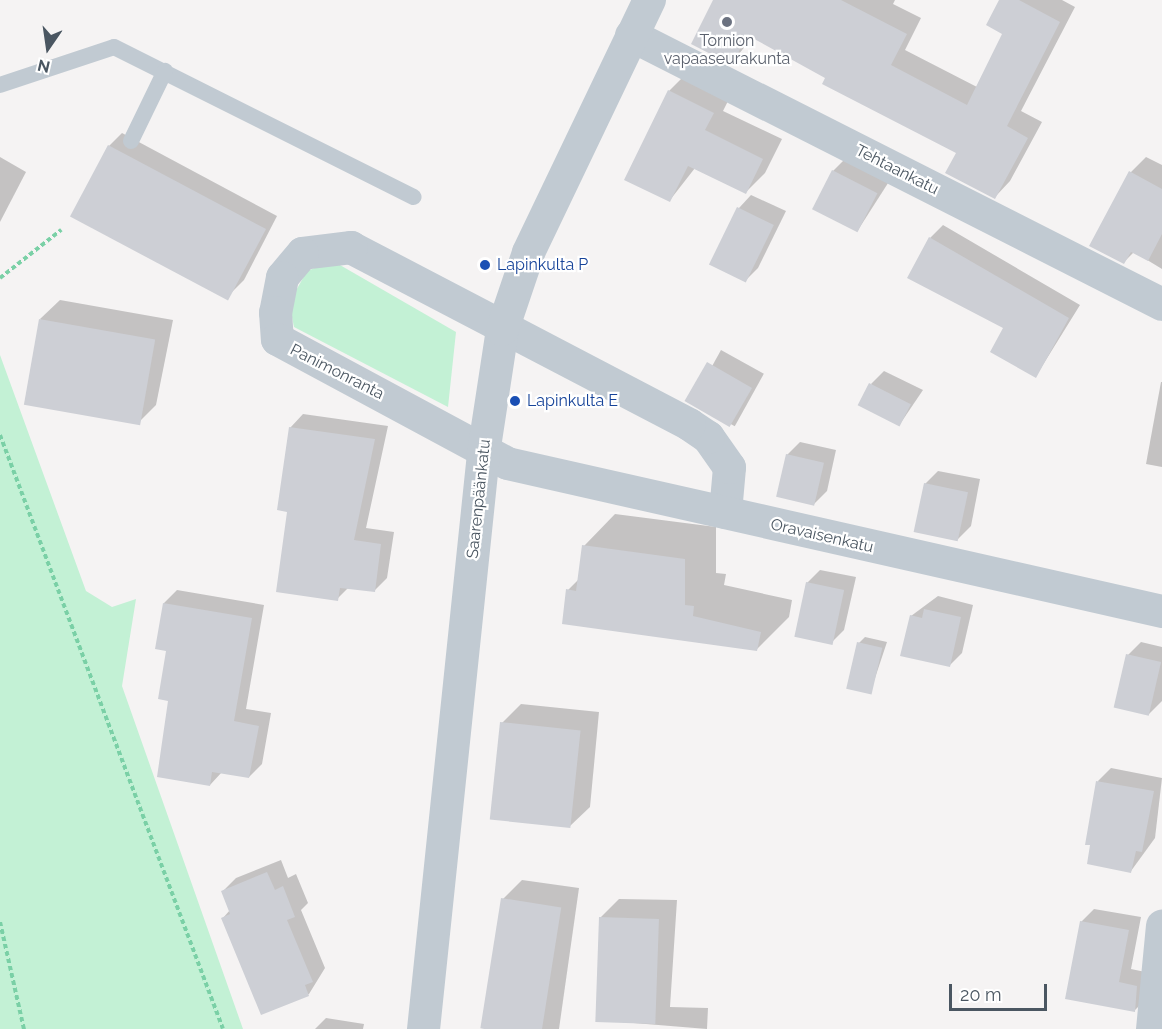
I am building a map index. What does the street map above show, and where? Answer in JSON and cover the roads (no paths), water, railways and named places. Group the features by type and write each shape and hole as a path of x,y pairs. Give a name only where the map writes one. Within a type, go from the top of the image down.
{"street":[{"name":"Saarenpäänkatu","path":"423,1029 483,453 502,329 528,252 649,0"},
{"name":"Tehtaankatu","path":"631,35 1162,304"},
{"name":"Panimonranta","path":"483,453 453,429 277,339 275,312 282,277 302,253 334,246 351,247 502,329"},
{"path":"502,329 708,437 729,467 725,512"},
{"name":"Oravaisenkatu","path":"483,453 507,463 1162,611"},
{"path":"1152,1029 1162,925"}],"lane":[{"path":"0,86 114,47 413,197"},
{"path":"131,141 165,71"}],"place":[{"name":"Tornion vapaaseurakunta","path":"727,22"},
{"name":"Lapinkulta P","path":"485,265"},
{"name":"Lapinkulta E","path":"515,401"}]}
